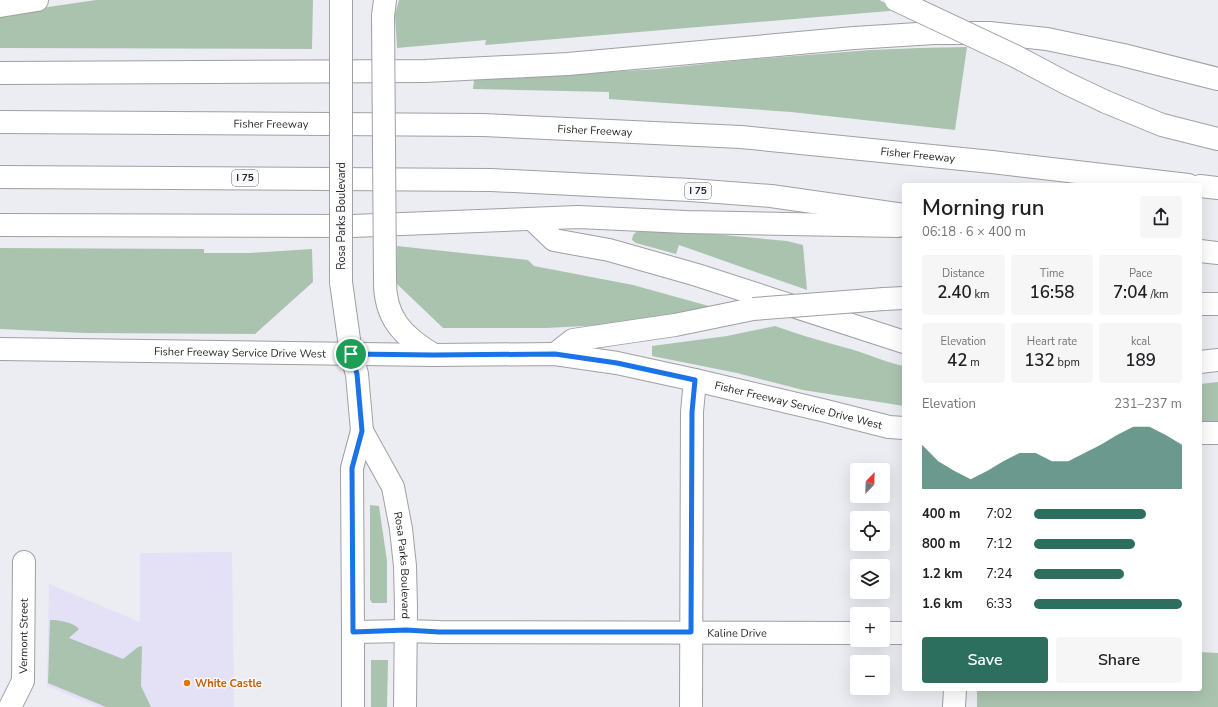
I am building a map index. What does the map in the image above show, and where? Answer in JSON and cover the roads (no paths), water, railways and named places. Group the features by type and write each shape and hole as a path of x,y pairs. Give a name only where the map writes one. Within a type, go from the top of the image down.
{"main road":[{"path":"0,6 37,0"},
{"path":"896,0 1015,56 1106,102 1162,125 1218,139"},
{"path":"384,8 384,289 390,313 397,324 418,346 434,355"},
{"name":"Rosa Parks Boulevard","path":"341,10 341,282 351,354 357,374 362,431 352,468 352,707"},
{"path":"0,73 425,71 568,64 854,38 934,33 989,33 1047,39 1123,55 1218,79"},
{"name":"Fisher Freeway","path":"0,122 483,125 741,137 992,162 1171,183"},
{"name":"I 75","path":"0,177 491,180 690,190 771,196 902,216"},
{"path":"1202,186 1218,188"},
{"path":"0,225 352,226 578,217 686,222 902,227"},
{"path":"532,218 554,240 609,250 698,275 902,341"},
{"path":"1202,251 1218,253"},
{"path":"555,354 573,340 675,325 753,309 894,298"},
{"path":"1202,304 1218,304"},
{"name":"Fisher Freeway Service Drive West","path":"0,349 434,355 555,354 617,363 819,409 889,427 902,428"},
{"path":"1202,362 1218,360"},
{"path":"691,707 692,412 695,380"},
{"name":"Rosa Parks Boulevard","path":"362,431 393,487 401,529 405,566 405,707"},
{"path":"1202,433 1218,434"},
{"name":"Vermont Street","path":"10,707 24,681 24,562"},
{"name":"Kaline Drive","path":"353,632 406,630 439,632 850,633"},
{"path":"890,633 902,633"},
{"path":"954,707 955,691"}],"place":[{"name":"White Castle","path":"187,683"}]}
